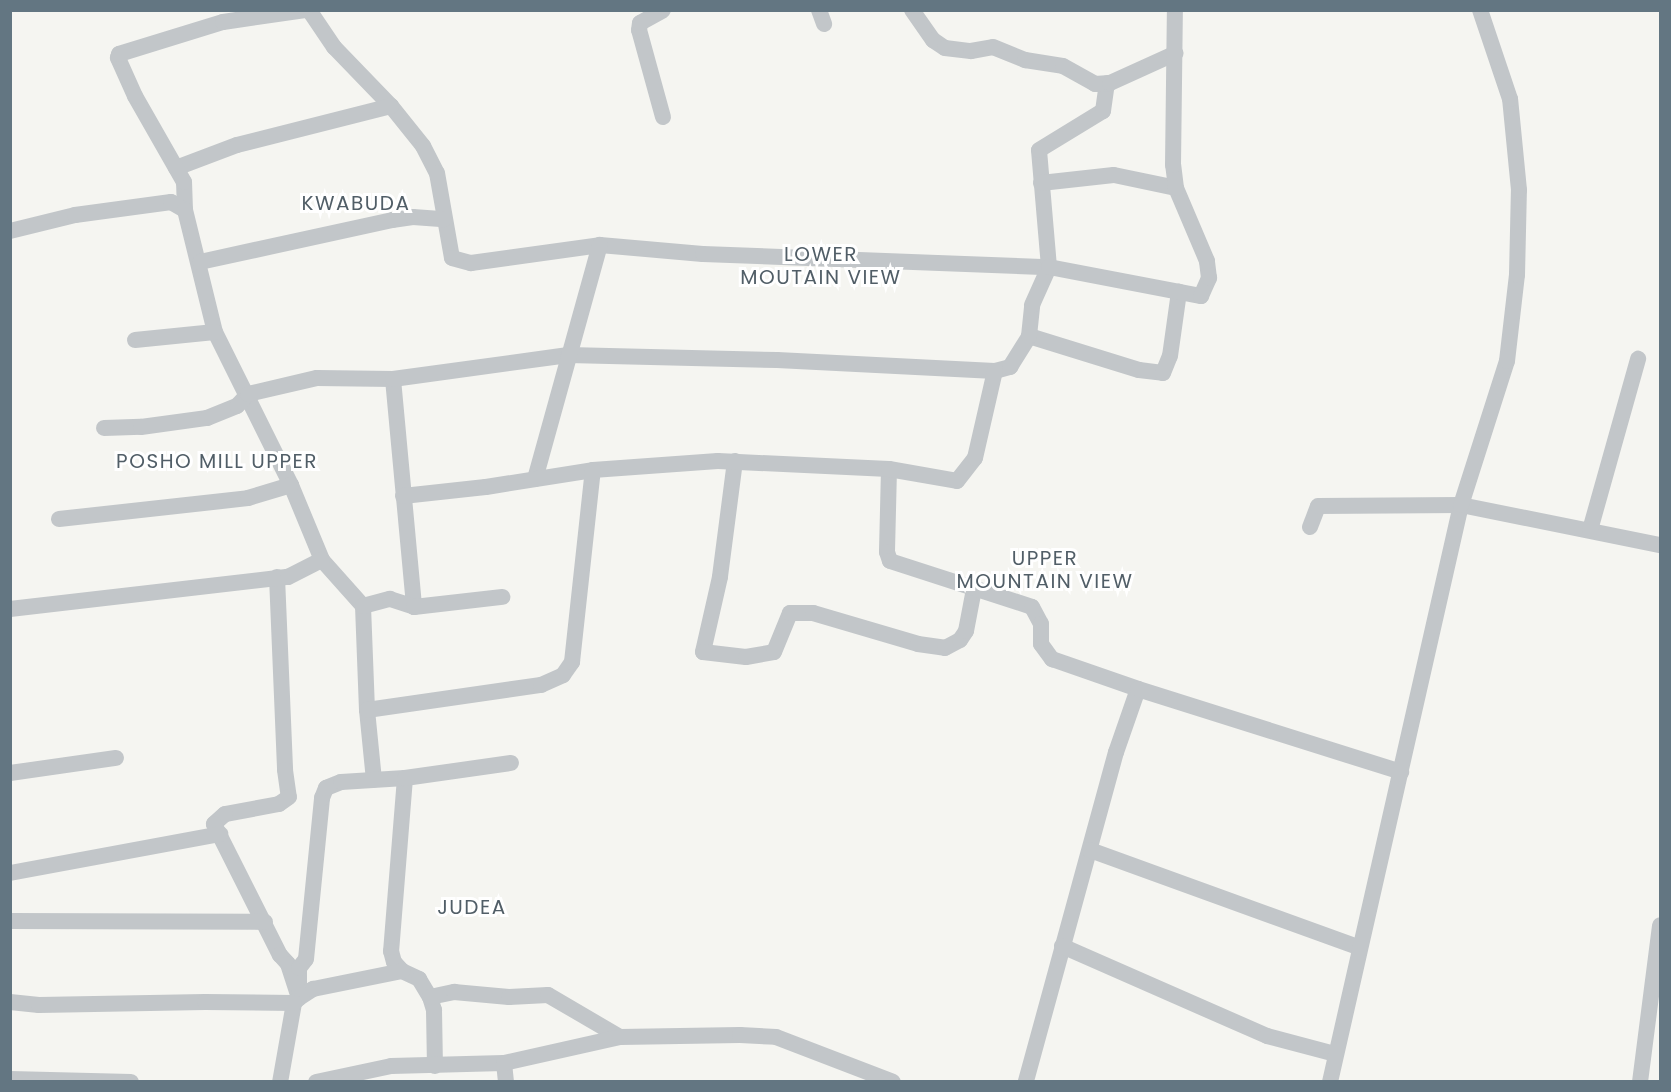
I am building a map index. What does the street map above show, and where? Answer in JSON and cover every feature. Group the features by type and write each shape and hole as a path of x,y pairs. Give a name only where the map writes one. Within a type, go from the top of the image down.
{"street":[{"path":"374,780 367,710 363,606 322,560 291,485 248,394 215,332 200,262 185,210 186,187 135,96 118,58 119,54 223,22 307,10 334,47 391,105 423,146 437,172 452,258 471,263 600,245 703,254 1048,267 1201,296 1209,278 1207,261 1176,189 1173,165 1175,10"},
{"path":"663,10 640,23 639,30 663,117"},
{"path":"912,10 933,40 945,48 971,51 993,47 1025,60 1063,66 1095,84 1107,83 1176,53"},
{"path":"1330,1082 1461,505 1507,361 1516,275 1519,190 1510,99 1479,10"},
{"path":"104,428 141,427 207,418 237,406 248,394 317,378 393,379 568,356 777,360 995,371 1010,366 1016,361 1029,336 1032,305 1048,267 1038,150 1103,111 1107,83"},
{"path":"176,168 237,145 391,105"},
{"path":"1041,183 1114,175 1176,189"},
{"path":"10,231 75,215 171,202 185,210"},
{"path":"200,262 392,220 413,217 444,219"},
{"path":"535,479 600,245"},
{"path":"1029,336 1139,370 1163,373 1170,356 1179,292"},
{"path":"135,340 215,332"},
{"path":"1590,530 1638,358"},
{"path":"403,496 486,487 592,470 735,461 889,469 957,481 975,458 995,371"},
{"path":"393,379 414,607"},
{"path":"735,461 720,577 703,652 746,657 774,652 790,613 813,613 918,644 945,648 960,640 966,631 974,589"},
{"path":"889,469 887,552 890,561 1032,607 1041,624 1041,645 1052,659 1138,689 1401,772"},
{"path":"367,710 541,685 563,675 572,662 592,470"},
{"path":"59,519 248,498 291,485"},
{"path":"1310,528 1318,506 1461,505 1660,545"},
{"path":"10,609 277,577 288,578 304,572 322,560"},
{"path":"277,577 285,759 289,797 279,804 225,814 214,824 288,964 296,1001"},
{"path":"363,606 390,599 414,607 502,597"},
{"path":"1026,1082 1116,752 1138,689"},
{"path":"10,773 116,758"},
{"path":"280,1082 296,1001 299,969 306,958 322,798 326,788 332,784 405,778 511,763"},
{"path":"405,778 391,951 394,962 402,971 419,979 430,997 434,1011 435,1066"},
{"path":"10,873 220,834"},
{"path":"1090,850 1360,948"},
{"path":"10,921 265,922"},
{"path":"1640,1082 1660,925"},
{"path":"1062,946 1267,1036 1335,1054"},
{"path":"10,1002 39,1005 296,1001 313,989 402,971"},
{"path":"430,997 454,992 509,997 549,995 620,1037"},
{"path":"316,1082 391,1066 504,1063 620,1037 776,1037 893,1082"},
{"path":"504,1063 506,1082"},
{"path":"10,1079 131,1082"}],"district":[{"name":"KWABUDA","path":"356,203"},
{"name":"LOWER MOUTAIN VIEW","path":"821,266"},
{"name":"POSHO MILL UPPER","path":"217,461"},
{"name":"UPPER MOUNTAIN VIEW","path":"1045,570"},
{"name":"JUDEA","path":"472,907"}]}
